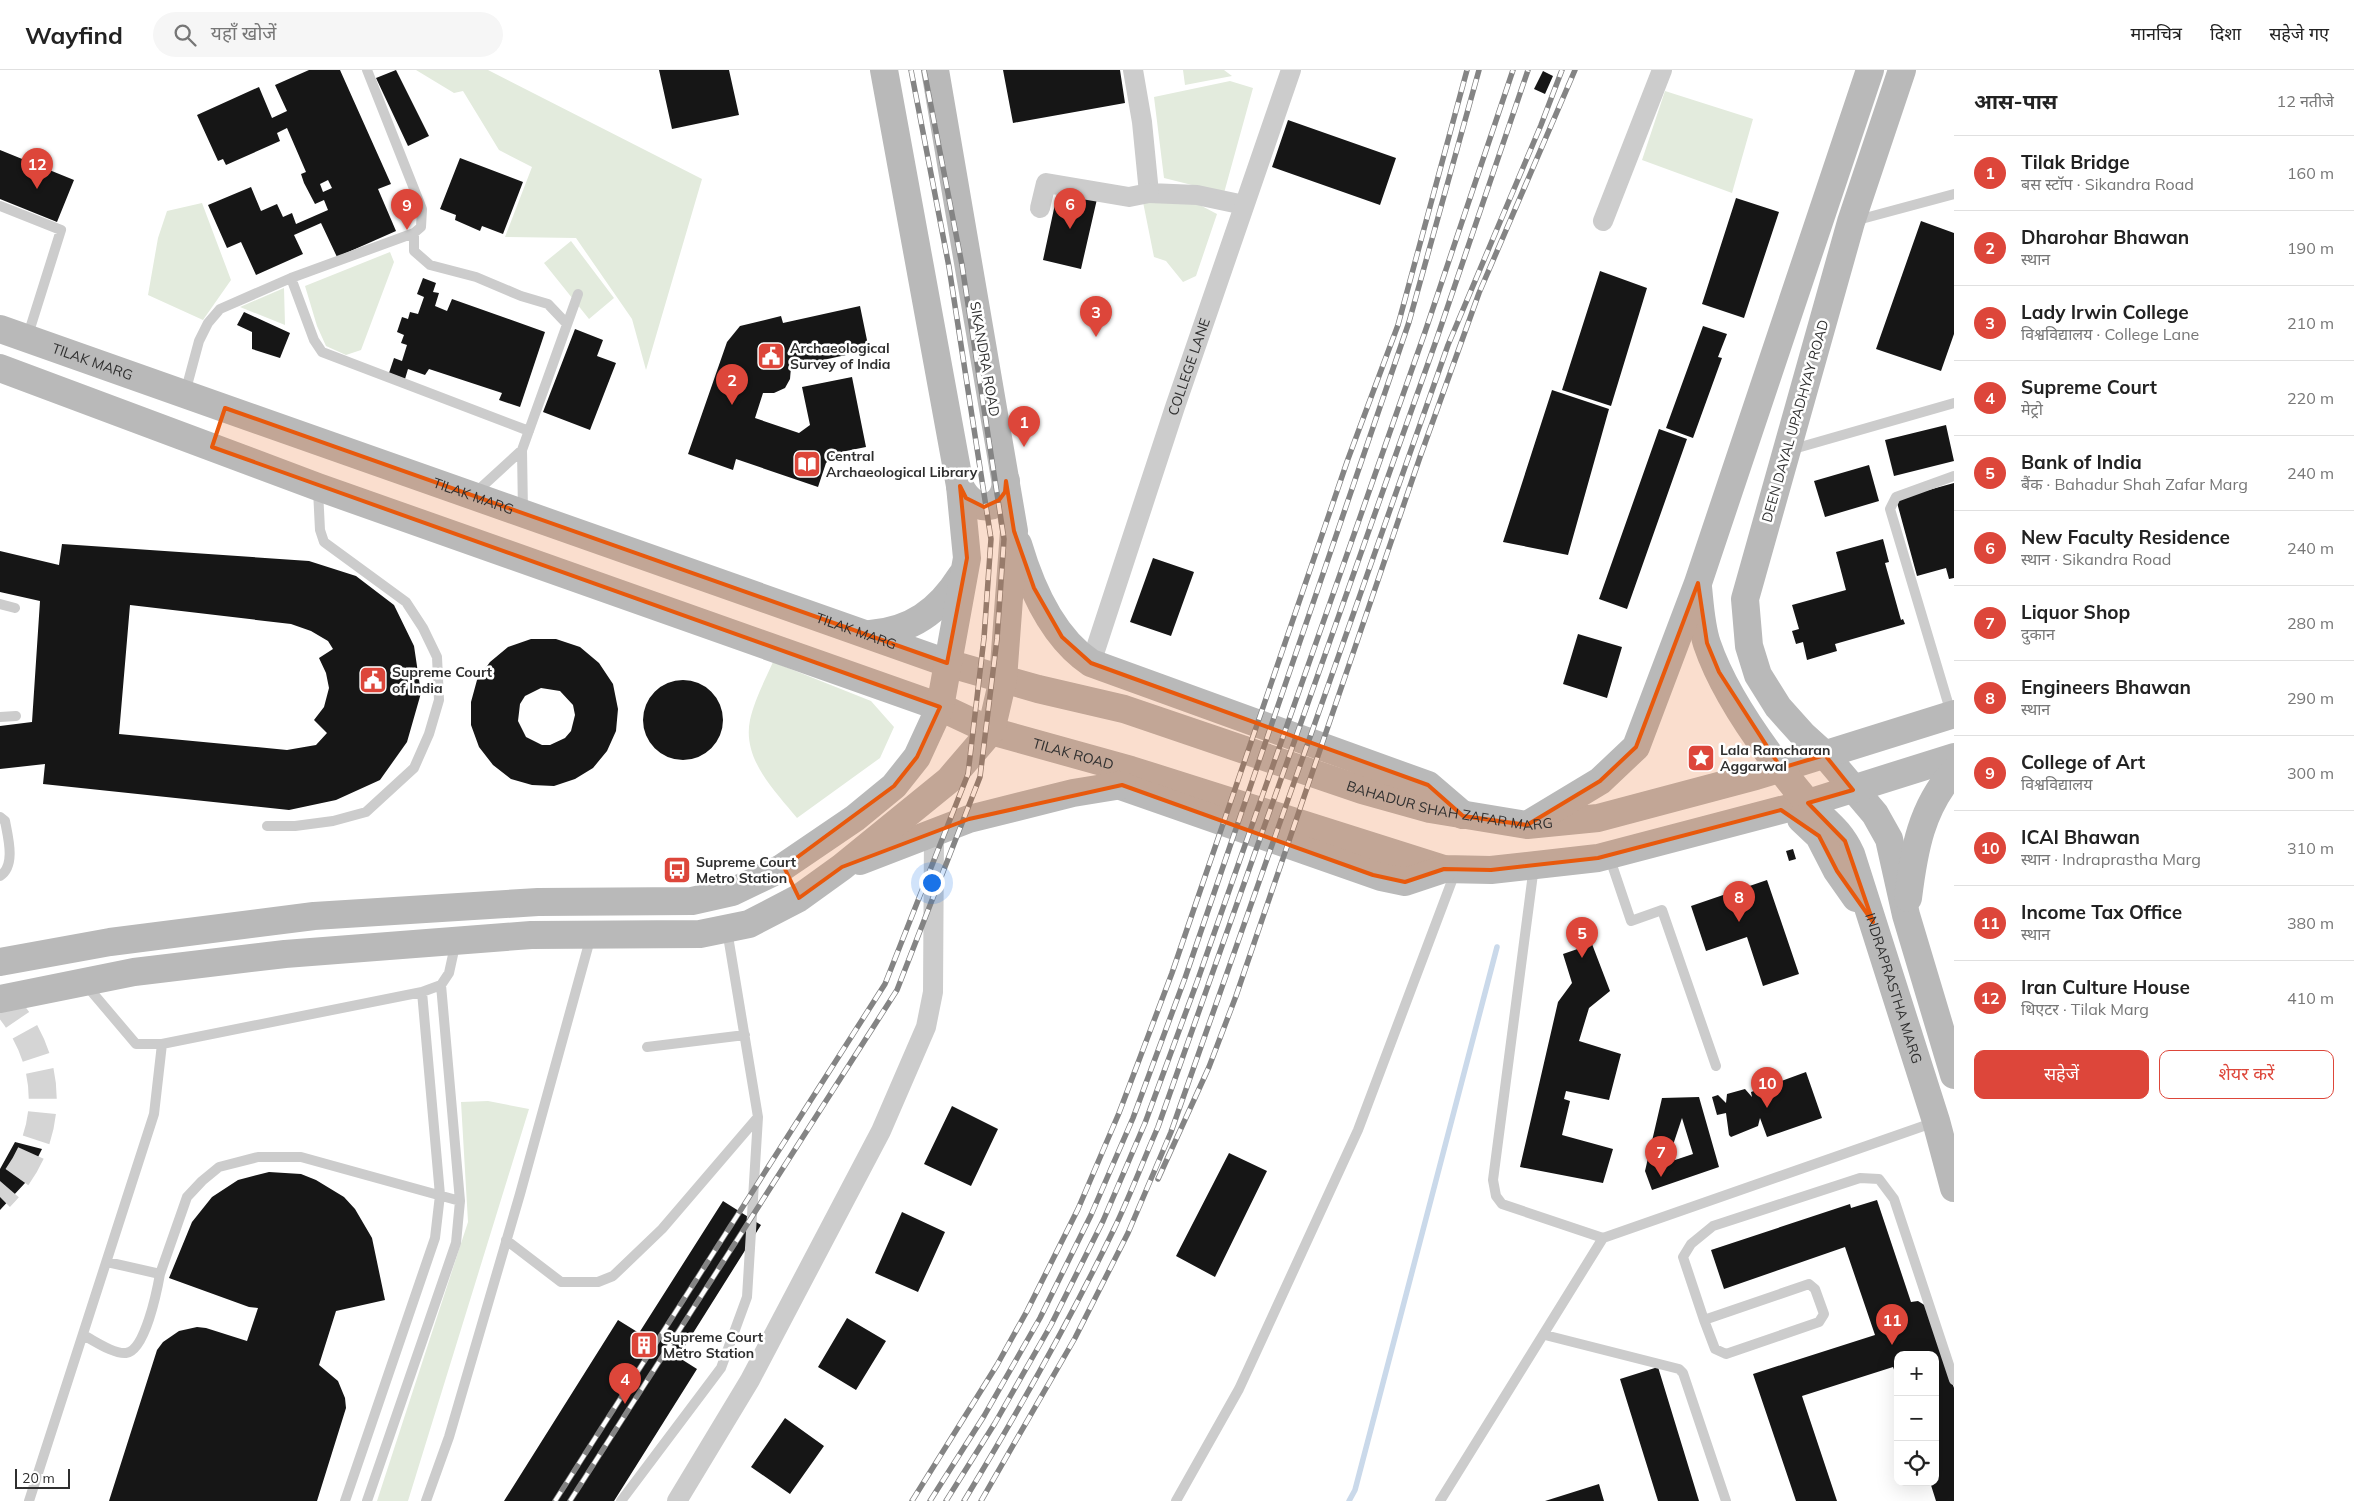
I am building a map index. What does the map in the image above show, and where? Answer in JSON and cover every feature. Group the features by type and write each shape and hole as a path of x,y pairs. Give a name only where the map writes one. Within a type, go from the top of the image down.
{"main road":[{"path":"0,962 110,942 314,916 538,902 692,900 732,892 784,867 855,818 894,786 917,757 940,707 967,558 965,518 960,486 884,70"},
{"name":"SIKANDRA ROAD","path":"935,70 1014,531 1003,679 985,738"},
{"path":"1527,825 1600,781 1636,747 1698,584 1870,70"},
{"name":"DEEN DAYAL UPADHYAY ROAD","path":"1853,790 1825,755 1804,736 1778,707 1758,675 1748,646 1745,598 1851,222 1902,70"},
{"name":"TILAK MARG","path":"0,329 870,634 947,663 1003,679"},
{"path":"0,368 318,487 940,707 985,738 1022,759 1122,785 1191,812 1381,877 1405,882 1450,869 1491,870 1608,855 1808,803 1954,758"},
{"path":"212,448 225,408"},
{"path":"960,486 966,498 974,504 984,507 993,505 999,500 1005,492 1006,481"},
{"path":"1014,531 1023,562 1046,613 1062,636 1091,663 1428,785 1463,816"},
{"path":"870,634 892,631 924,618 950,595 965,570"},
{"name":"INDRAPRASTHA MARG","path":"1698,584 1700,613 1707,643 1719,672 1753,730 1808,803 1834,826 1845,841 1851,854 1936,1121 1954,1188"},
{"path":"1003,679 1124,709 1134,680"},
{"name":"BAHADUR SHAH ZAFAR MARG","path":"1124,709 1362,790 1463,816 1527,825 1598,818 1825,755"},
{"path":"1825,755 1953,714"},
{"path":"0,999 134,972 285,954 531,935 700,934 749,924 799,898 842,867 949,780 985,738"},
{"name":"TILAK ROAD","path":"985,738 1155,777 1450,869"},
{"path":"1906,915 1914,858 1928,809 1939,789 1954,771"},
{"path":"842,867 990,813 1122,785"},
{"path":"1853,790 1875,814 1889,839 1906,915 1948,1029 1954,1075"},
{"path":"1781,810 1800,819 1819,836 1837,871 1873,922"},
{"path":"784,867 799,898"}],"street":[{"path":"1133,70 1142,122 1149,193"},
{"name":"COLLEGE LANE","path":"1091,663 1291,70"},
{"path":"1603,221 1662,70"},
{"path":"1040,208 1046,183 1129,197 1149,193 1197,195 1244,205"},
{"path":"677,1501 750,1380 872,1149 926,1027 933,992 934,833"}],"lane":[{"path":"185,394 199,342 208,323 220,309 291,278 414,233 421,227 422,210 367,70"},
{"path":"1851,222 1954,194"},
{"path":"0,206 61,230 27,338"},
{"path":"414,233 414,251 430,265 476,277 521,296 548,304 567,324"},
{"path":"291,278 314,340 322,352 529,431"},
{"path":"523,513 522,450 578,294"},
{"path":"1786,451 1954,402"},
{"path":"473,496 522,450"},
{"path":"1953,714 1890,509 1896,497 1954,476"},
{"path":"267,826 295,826 333,821 366,812 414,768 429,734 439,700 437,657 423,628 406,602 324,542 320,530 318,487"},
{"path":"0,604 15,608"},
{"path":"0,717 16,716"},
{"path":"0,817 5,821 5,844 9,864 0,876"},
{"path":"1608,855 1631,921 1662,910 1716,1066"},
{"path":"1534,865 1506,1064 1493,1188 1502,1204 1603,1238 1936,1121"},
{"path":"1176,1501 1239,1389 1358,1130 1450,869"},
{"path":"621,1501 721,1368 747,1297 758,1117 727,928"},
{"path":"426,1501 449,1437 591,935"},
{"path":"367,1501 456,1243 460,1201 442,985 449,973 457,940"},
{"path":"84,982 136,1044 162,1044 422,992 442,985"},
{"path":"345,1501 435,1238 440,1195 422,992"},
{"path":"647,1047 746,1035"},
{"path":"29,1501 154,1114 162,1044"},
{"path":"506,1240 561,1282 598,1282 613,1276 662,1229 758,1117"},
{"path":"83,1335 121,1352 128,1353 138,1346 155,1300 160,1274 187,1197 202,1180 219,1168 258,1157 301,1157 460,1201"},
{"path":"1704,1320 1809,1284 1815,1289 1824,1314 1822,1319 1816,1324 1726,1354 1715,1349 1704,1320 1683,1257 1691,1244 1713,1226 1860,1178 1879,1179 1894,1200 1954,1380"},
{"path":"1440,1501 1603,1238"},
{"path":"107,1262 160,1274"},
{"path":"1544,1335 1679,1369 1683,1373 1726,1501"}],"highlighted area":[{"path":"225,408 947,663 967,558 960,486 966,498 984,507 999,500 1005,492 1006,481 1014,531 1034,588 1062,637 1091,663 1428,785 1463,816 1527,825 1600,781 1636,747 1698,583 1707,643 1719,672 1781,768 1825,755 1853,790 1808,803 1845,841 1873,922 1837,871 1819,836 1781,810 1598,858 1491,870 1444,869 1405,882 1373,875 1122,785 969,819 842,867 799,898 784,867 894,786 917,757 940,707 212,447"}],"shaded area":[{"path":"416,70 488,70 702,179 646,370 632,319 576,238 505,237 532,167 499,150 463,91 454,93"},
{"path":"1183,70 1224,70 1232,76 1185,85"},
{"path":"1230,81 1253,88 1224,193 1164,178 1154,97"},
{"path":"1665,91 1753,119 1732,193 1642,160"},
{"path":"1143,202 1196,203 1217,214 1196,276 1183,282 1166,261 1154,257"},
{"path":"202,203 231,280 203,320 148,295 158,238 167,211"},
{"path":"571,241 614,298 589,319 544,263"},
{"path":"390,252 394,262 361,350 346,355 326,346 317,326 305,286"},
{"path":"284,288 285,325 240,307"},
{"path":"773,662 871,701 894,727 880,758 797,818 762,773 755,761 751,748 750,720"},
{"path":"488,1101 529,1109 408,1501 377,1501 468,1222 461,1102"}],"building":[{"path":"309,70 340,70 391,184 378,189 396,231 337,257 321,223 294,235 303,254 256,275 241,242 227,248 208,205 251,187 261,211 277,204 283,217 292,213 296,224 328,210 324,200 315,204 304,183 301,174 306,172 287,128 277,133 280,141 226,165 223,159 218,161 197,115 259,87 272,118 287,111 275,85","holes":["328,180 332,188 323,192 320,184"]},
{"path":"396,70 429,136 408,146 376,78"},
{"path":"659,70 729,70 739,115 672,129"},
{"path":"1003,70 1120,70 1125,103 1013,123"},
{"path":"1543,71 1553,76 1545,94 1534,89"},
{"path":"1288,120 1396,158 1380,205 1272,167"},
{"path":"0,150 74,180 57,222 0,199"},
{"path":"460,158 523,182 503,234 482,226 480,231 455,220 456,215 440,209"},
{"path":"1058,190 1097,199 1081,269 1043,260"},
{"path":"1736,198 1779,212 1744,318 1702,304"},
{"path":"1921,221 1954,233 1954,334 1941,371 1876,349"},
{"path":"1600,271 1647,288 1611,406 1562,390"},
{"path":"423,278 436,283 433,292 439,293 435,306 447,311 452,299 545,332 520,407 499,400 502,393 429,369 425,375 408,369 405,379 389,373 394,358 402,361 407,345 401,343 404,335 397,332 402,317 408,319 410,312 418,314 424,297 417,294"},
{"path":"860,306 869,350 791,367 790,379 785,388 774,393 763,393 755,418 799,433 810,425 802,387 852,377 866,447 836,453 826,463 818,487 736,459 733,470 688,454 727,342 740,326 781,316 783,323"},
{"path":"244,312 290,333 280,358 252,349 252,332 237,325"},
{"path":"1703,326 1727,334 1718,357 1722,358 1693,438 1666,428"},
{"path":"575,329 603,340 597,356 616,363 590,430 543,412"},
{"path":"1552,390 1609,409 1568,555 1503,542"},
{"path":"1946,425 1954,461 1894,476 1885,440"},
{"path":"1659,429 1687,439 1627,609 1599,599"},
{"path":"1869,465 1879,501 1825,517 1814,481"},
{"path":"1954,483 1954,578 1949,579 1946,568 1917,576 1896,499"},
{"path":"1883,539 1889,562 1885,563 1901,620 1903,619 1905,624 1835,644 1837,651 1807,660 1803,642 1796,644 1792,631 1799,629 1792,605 1846,590 1836,552"},
{"name":"Supreme Court of India","path":"62,544 309,561 356,576 394,605 414,646 421,693 407,742 380,780 336,800 289,810 43,784 45,764 0,769 0,726 32,722 40,601 0,592 0,551 59,565","holes":["130,605 291,624 311,631 328,641 333,649 319,658 326,673 329,688 324,707 314,720 327,733 316,745 287,750 119,734"]},
{"path":"1153,558 1194,572 1171,636 1130,622"},
{"path":"1578,634 1622,647 1607,698 1563,684"},
{"path":"531,639 556,639 580,647 599,663 613,684 618,709 616,731 607,751 593,768 575,779 554,786 532,785 511,779 493,765 479,747 471,725 471,702 477,680 490,662 508,647","holes":["541,688 560,691 573,705 575,715 571,731 565,738 550,745 542,745 526,737 518,721 520,704 525,696"]},
{"path":"683,680 698,683 711,692 720,705 723,720 720,735 711,748 698,757 683,760 668,757 655,748 646,735 643,720 646,705 655,692 668,683"},
{"path":"1793,849 1796,859 1789,861 1786,851"},
{"path":"1767,880 1799,974 1763,986 1747,937 1706,951 1691,906"},
{"path":"1592,944 1610,991 1589,1008 1579,1041 1621,1054 1609,1100 1566,1091 1564,1099 1570,1101 1562,1135 1613,1149 1603,1183 1520,1167 1558,1002 1572,983 1563,954"},
{"path":"1806,1072 1822,1118 1767,1137 1760,1118 1758,1126 1731,1137 1729,1135 1726,1113 1717,1115 1712,1097 1718,1095 1726,1103 1727,1094 1745,1089 1752,1097 1751,1092"},
{"path":"1699,1097 1719,1167 1652,1190 1645,1171 1662,1098","holes":["1682,1118 1693,1154 1675,1160 1671,1151"]},
{"path":"952,1106 998,1129 971,1186 924,1164"},
{"path":"15,1142 42,1149 25,1183 0,1210 0,1169"},
{"path":"1229,1153 1267,1171 1215,1277 1176,1256"},
{"path":"269,1172 301,1174 316,1180 344,1197 355,1209 372,1238 385,1300 336,1311 319,1365 338,1381 345,1398 346,1408 317,1501 109,1501 157,1350 163,1342 179,1331 197,1327 247,1341 258,1308 249,1307 169,1278 192,1222 212,1197 238,1180"},
{"path":"1877,1200 1911,1302 1918,1301 1926,1306 1954,1388 1954,1501 1936,1501 1931,1486 1939,1486 1939,1351 1894,1351 1894,1370 1893,1367 1802,1396 1837,1501 1796,1501 1753,1374 1875,1335 1845,1247 1724,1289 1711,1250 1850,1204 1851,1208"},
{"name":"Supreme Court Metro Station","path":"723,1201 761,1225 678,1357 697,1369 614,1501 504,1501 618,1320 639,1333"},
{"path":"902,1212 945,1232 918,1292 875,1273"},
{"path":"847,1318 886,1341 856,1390 818,1367"},
{"path":"1658,1367 1699,1501 1658,1501 1620,1379"},
{"path":"785,1418 824,1446 790,1494 751,1467"},
{"path":"1599,1484 1604,1501 1545,1501"}],"waterway":[{"path":"1349,1501 1355,1490 1497,947"}],"tunnel":[{"path":"0,998 18,1021 32,1046 40,1072 43,1098 40,1124 32,1150 19,1174 0,1197"}],"railway":[{"path":"555,1501 885,984 968,774 984,638 991,539 949,267 911,70"},
{"path":"570,1501 897,990 980,777 997,639 1004,539 962,265 924,70"},
{"path":"912,1501 997,1365 1027,1311 1078,1209 1119,1113 1172,973 1348,459 1398,325 1467,70"},
{"path":"930,1501 984,1416 1040,1318 1091,1215 1133,1118 1185,978 1409,322 1479,70"},
{"path":"946,1501 995,1423 1051,1325 1103,1221 1145,1123 1197,982 1425,332 1513,70"},
{"path":"964,1501 1023,1400 1097,1264 1120,1217 1158,1127 1437,338 1528,70"},
{"path":"981,1501 1075,1338 1128,1233 1171,1132 1448,345 1541,125 1562,70"},
{"path":"1158,1179 1209,1067 1236,996 1420,457 1479,293 1575,70"}],"place":[{"name":"Iran Culture House","path":"37,189"},
{"name":"New Faculty Residence","path":"1070,229"},
{"name":"College of Art","path":"407,230"},
{"name":"Lady Irwin College","path":"1096,337"},
{"name":"Archaeological Survey of India","path":"771,356"},
{"name":"Dharohar Bhawan","path":"732,405"},
{"name":"Tilak Bridge","path":"1024,447"},
{"name":"Central Archaeological Library","path":"807,464"},
{"name":"Supreme Court of India","path":"373,680"},
{"name":"Lala Ramcharan Aggarwal","path":"1701,758"},
{"name":"Supreme Court‌ Metro Station","path":"677,870"},
{"name":"Engineers Bhawan","path":"1739,922"},
{"name":"Bank of India","path":"1582,958"},
{"name":"ICAI Bhawan","path":"1767,1108"},
{"name":"Liquor Shop","path":"1661,1177"},
{"name":"Supreme Court Metro Station","path":"644,1345"},
{"name":"Income Tax Office","path":"1892,1345"},
{"name":"Supreme Court","path":"625,1404"}]}
